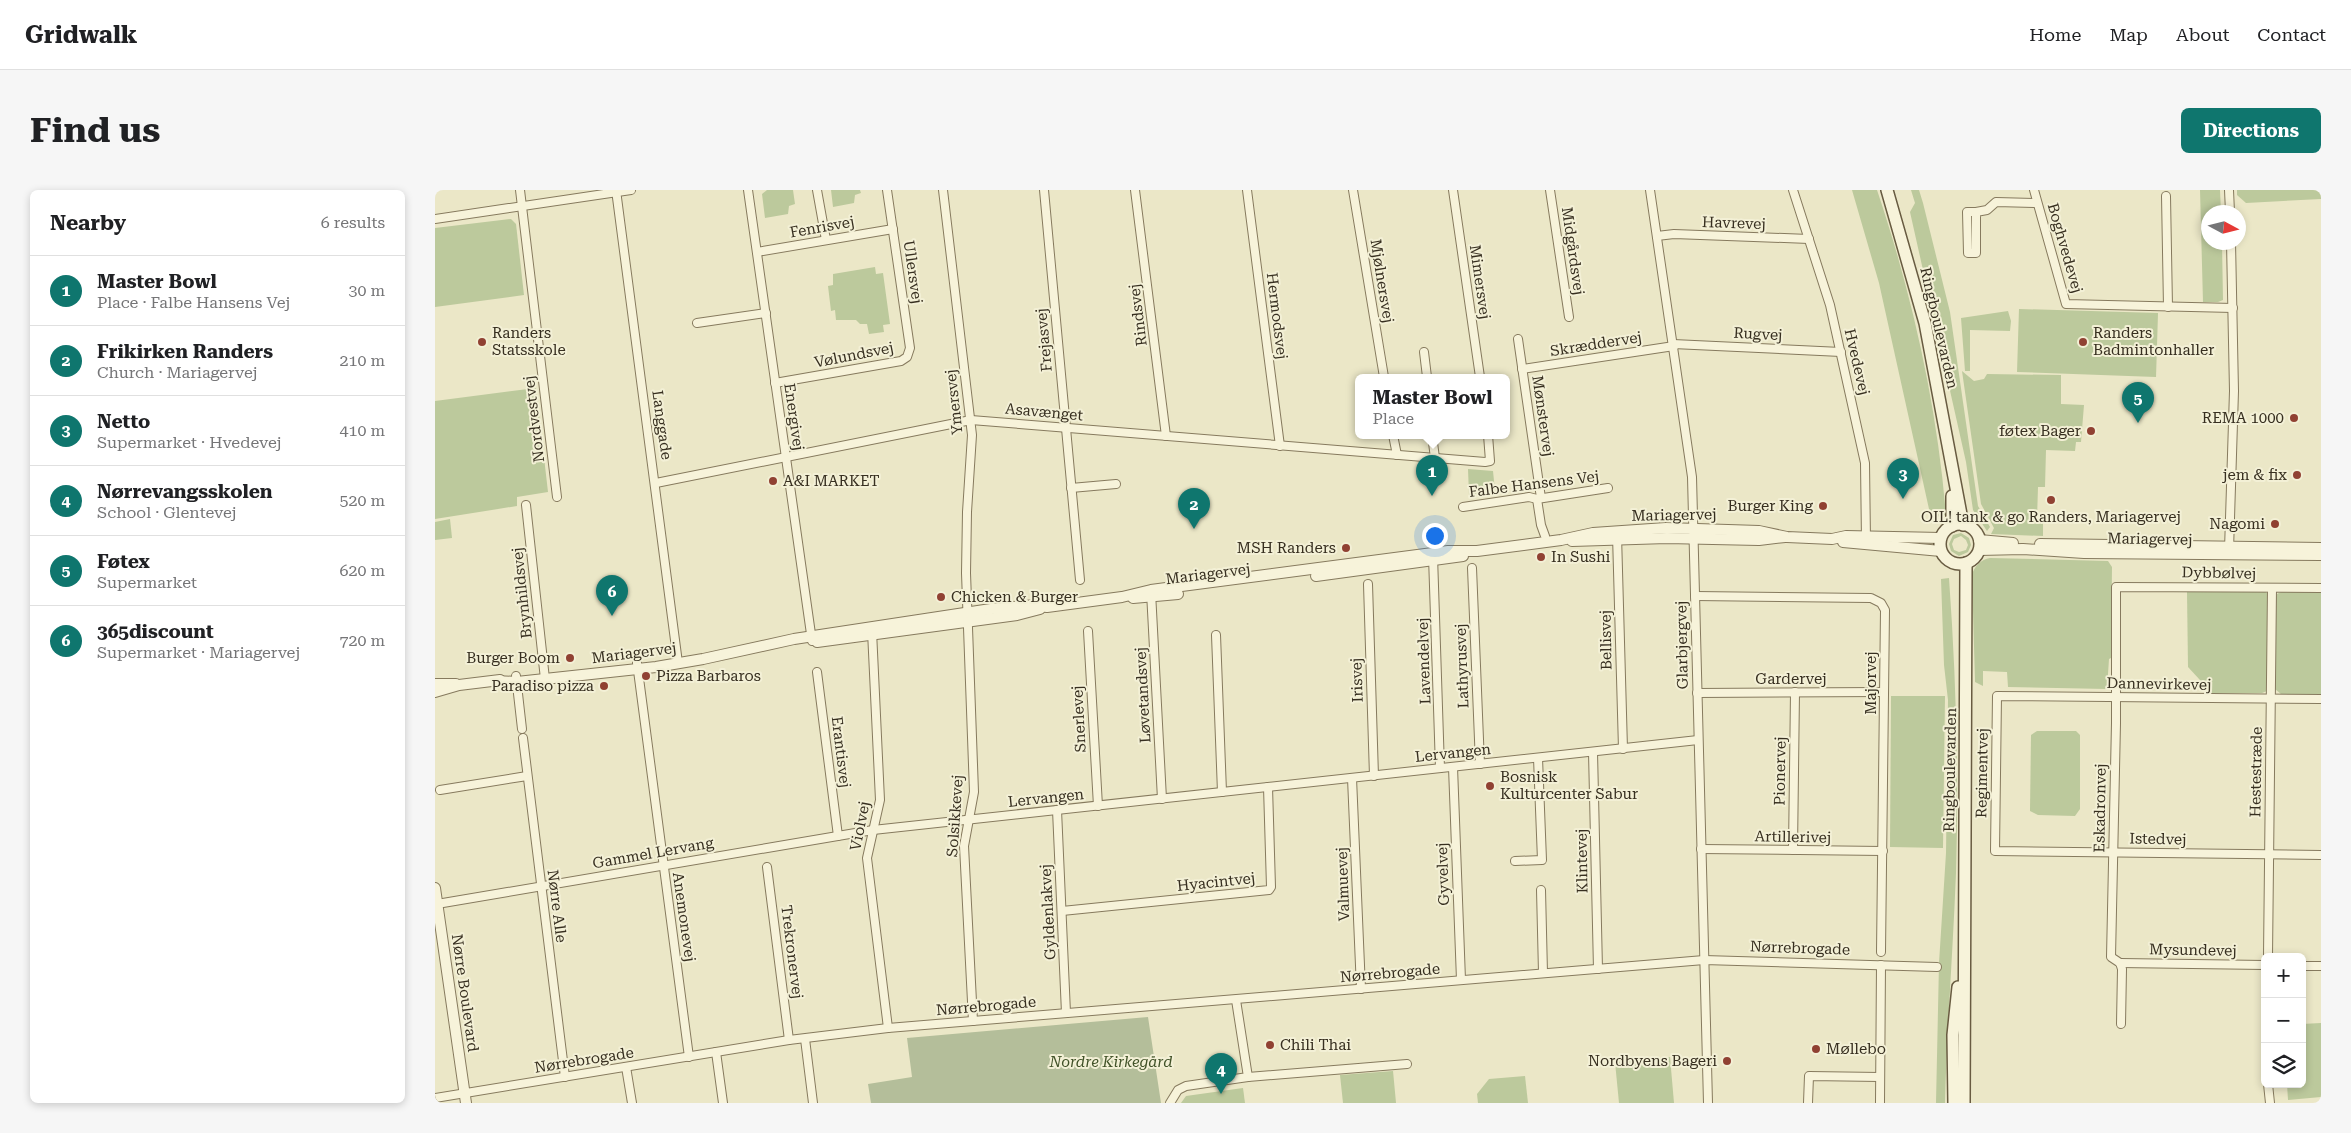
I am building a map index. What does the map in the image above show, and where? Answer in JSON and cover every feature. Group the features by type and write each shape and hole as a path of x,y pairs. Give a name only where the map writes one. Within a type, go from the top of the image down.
{"main road":[{"name":"Ringboulevarden","path":"1887,190 1925,323 1939,389 1952,474 1957,526"},
{"path":"1957,526 1974,531 1979,545 1973,560 1961,564 1946,559 1941,551 1941,538 1957,526"},
{"name":"Ringboulevarden","path":"1961,564 1965,610 1967,704 1963,930 1964,1103"},
{"name":"Ringboulevarden","path":"1954,1103 1953,1035 1963,930"}],"street":[{"name":"Nordvestvej","path":"519,190 557,497"},
{"path":"435,219 631,190"},
{"name":"Energivej","path":"748,190 812,640"},
{"path":"817,190 826,240"},
{"name":"Ullersvej","path":"887,190 910,348 907,357"},
{"name":"Ymersvej","path":"943,190 971,420 967,512 968,618"},
{"name":"Frejasvej","path":"1044,190 1080,580"},
{"name":"Rindsvej","path":"1135,190 1167,436"},
{"name":"Hermodsvej","path":"1247,190 1280,446"},
{"name":"Mjølnersvej","path":"1353,190 1384,374"},
{"name":"Mimersvej","path":"1453,190 1480,374"},
{"name":"Midgårdsvej","path":"1550,190 1569,316"},
{"name":"Glarbjergvej","path":"1650,190 1692,477 1708,1103"},
{"name":"Hvedevej","path":"1793,190 1830,305 1865,463 1866,541"},
{"name":"Boghvedevej","path":"2034,190 2066,304 2233,308"},
{"path":"2229,190 2230,205"},
{"name":"Langgade","path":"617,191 656,484 677,660"},
{"path":"2166,196 2168,307"},
{"path":"1976,212 1977,253 1968,253 1967,212 1987,210 1995,202 2037,203"},
{"name":"Fenrisvej","path":"757,252 893,229"},
{"name":"Havrevej","path":"1657,236 1674,234 1809,240"},
{"path":"2229,552 2234,391 2231,250"},
{"path":"697,323 766,313"},
{"name":"Mønstervej","path":"1518,339 1541,525 1545,536"},
{"name":"Rugvej","path":"1674,345 1841,352"},
{"name":"Skræddervej","path":"1522,369 1674,345"},
{"path":"1424,352 1427,374"},
{"name":"Vølundsvej","path":"775,383 901,361 907,357"},
{"name":"Asavænget","path":"656,484 971,420 1485,462 1490,461 1491,455 1489,439"},
{"path":"1394,439 1397,455"},
{"path":"1433,439 1435,458"},
{"path":"1071,488 1116,484"},
{"name":"Falbe Hansens Vej","path":"1463,507 1608,488"},
{"name":"Brynhildsvej","path":"526,504 545,676"},
{"name":"Mariagervej","path":"435,684 459,685 636,666 769,645 795,646 812,640 968,618 1016,606 1047,607 1433,557 1467,555 1477,551 1561,540 1593,533 1617,535 1694,533 1759,540 1787,537 1832,539 1847,536 1866,541 1941,551"},
{"name":"Bellisvej","path":"1617,535 1623,748"},
{"name":"Mariagervej","path":"1866,541 1941,538"},
{"name":"Mariagervej","path":"1979,545 2034,544 2321,556"},
{"name":"Mariagervej","path":"2229,552 2321,548"},
{"name":"Lavendelvej","path":"1433,557 1440,768"},
{"name":"Lathyrusvej","path":"1472,568 1480,764"},
{"name":"Irisvej","path":"1367,584 1374,776"},
{"name":"Dybbølvej","path":"2116,587 2321,588"},
{"name":"Eskadronvej","path":"2116,587 2111,957 2120,963 2121,1024"},
{"name":"Hestestræde","path":"2268,953 2272,588"},
{"name":"Løvetandsvej","path":"1151,593 1161,799"},
{"name":"Majorvej","path":"1695,596 1876,599 1885,610 1881,952"},
{"name":"Solsikkevej","path":"968,618 973,792 964,846 973,1022"},
{"name":"Snerlevej","path":"1088,630 1098,806"},
{"name":"Violvej","path":"872,631 880,800 867,858 888,1028"},
{"path":"1216,635 1222,792"},
{"name":"Anemonevej","path":"636,666 689,1057"},
{"name":"Erantisvej","path":"817,672 838,836"},
{"path":"516,679 522,729"},
{"name":"Mariagervej","path":"435,692 459,685"},
{"name":"Gardervej","path":"1697,692 1884,692"},
{"name":"Pionervej","path":"1793,850 1795,692"},
{"name":"Dannevirkevej","path":"1997,696 2321,699"},
{"name":"Regimentvej","path":"1995,850 1997,696"},
{"name":"Nørre Alle","path":"523,738 565,1077"},
{"name":"Lervangen","path":"873,830 1698,740"},
{"name":"Klintevej","path":"1593,752 1598,969"},
{"path":"1515,861 1541,860 1537,758"},
{"name":"Gyvelvej","path":"1453,767 1461,980"},
{"path":"440,790 527,776"},
{"name":"Valmuevej","path":"1352,778 1361,989"},
{"name":"Hyacintvej","path":"1062,911 1269,890 1271,887 1268,787"},
{"name":"Gyldenlakvej","path":"1057,810 1067,1013"},
{"name":"Gammel Lervang","path":"437,904 873,830"},
{"name":"Artillerivej","path":"1701,849 1883,851"},
{"name":"Istedvej","path":"1995,850 2321,856"},
{"name":"Trekronervej","path":"767,868 789,1040"},
{"name":"Nørre Boulevard","path":"435,888 465,1098"},
{"path":"1541,890 1543,973"},
{"name":"Nørrebrogade","path":"435,1098 465,1098 565,1077 716,1052 789,1040 888,1028 1704,960 1937,966"},
{"name":"Mysundevej","path":"2120,963 2261,965"},
{"path":"1880,1103 1881,965"},
{"path":"2306,966 2321,966"},
{"path":"1236,1000 1248,1077"},
{"path":"805,1039 813,1103"},
{"path":"716,1052 723,1103"},
{"path":"1170,1103 1178,1090 1186,1086 1248,1077 1407,1064"},
{"path":"626,1067 632,1103"},
{"path":"1808,1103 1809,1076 1880,1077"},
{"path":"2269,1088 2270,1103"}],"green space":[{"path":"767,190 793,190 795,204 789,206 788,214 765,218 762,194"},
{"path":"831,190 860,190 861,193 855,195 854,203 833,207"},
{"path":"1852,190 1877,190 1890,229 1921,350 1936,432 1946,515 1931,518 1879,283"},
{"path":"1911,190 1919,190 1950,312 1978,506 1990,527 1987,531 1973,510 1966,462 1910,212 1915,203"},
{"path":"2200,190 2220,190 2221,205 2201,205 2201,227"},
{"path":"2237,190 2321,190 2321,199 2246,203 2237,195"},
{"path":"511,219 516,224 524,295 435,307 435,228"},
{"path":"2202,250 2222,250 2223,300 2203,302"},
{"path":"875,267 876,274 883,273 890,324 883,325 884,332 869,334 867,324 860,324 856,320 836,320 835,310 831,311 828,286 833,285 833,274"},
{"path":"2019,309 2158,313 2156,377 2017,372"},
{"path":"2008,311 2011,321 2010,331 1970,330 1970,371 1965,371 1961,318"},
{"path":"1962,371 1974,381 1984,379 1987,374 2061,375 2061,404 2084,405 2081,442 2076,442 2075,451 2046,450 2045,487 2038,487 2037,519 2043,519 2043,536 1991,534 1994,528 1981,504"},
{"path":"536,388 548,492 517,497 517,506 435,519 435,401"},
{"path":"1468,469 1493,471 1495,491 1469,495"},
{"path":"450,519 452,538 435,540 435,522"},
{"path":"1961,533 1969,538 1971,545 1968,552 1959,556 1951,551 1949,544 1953,535","holes":["1961,536 1968,545 1966,550 1959,552 1954,550 1952,544 1954,539"]},
{"path":"1990,558 2108,561 2112,567 2111,658 2109,659 2107,689 2008,687 2007,672 1983,671 1983,686 1975,682 1972,575 1978,564"},
{"path":"1949,578 1956,725 1956,873 1945,1103 1936,1103 1939,963 1946,853 1948,700 1944,665 1941,579"},
{"path":"2264,591 2269,595 2267,691 2262,693 2212,693 2188,667 2187,592"},
{"path":"2283,591 2321,591 2321,695 2281,694 2275,689 2276,598 2277,594"},
{"path":"1891,696 1945,696 1943,848 1890,847"},
{"path":"2037,731 2076,731 2080,735 2080,809 2075,816 2038,815 2030,811 2031,735"},
{"name":"Nordre Kirkegård","path":"1148,1017 1161,1103 871,1103 868,1084 912,1077 907,1038"},
{"path":"2321,1023 2321,1097 2288,1100 2287,1088 2306,1088 2306,1024"},
{"path":"1670,1057 1674,1103 1619,1103 1615,1062"},
{"path":"1393,1071 1396,1103 1343,1103 1340,1075"},
{"path":"1525,1076 1528,1103 1478,1103 1477,1094 1489,1079"},
{"path":"1243,1088 1245,1103 1181,1103 1186,1096"}],"place":[{"name":"Randers Statsskole","path":"482,342"},
{"name":"Randers Badmintonhaller","path":"2083,342"},
{"name":"REMA 1000","path":"2294,418"},
{"name":"Føtex","path":"2138,423"},
{"name":"føtex Bager","path":"2091,431"},
{"name":"jem & fix","path":"2297,475"},
{"name":"A&I MARKET","path":"773,481"},
{"name":"Master Bowl","path":"1432,496"},
{"name":"Netto","path":"1903,499"},
{"name":"OIL! tank & go Randers, Mariagervej","path":"2051,500"},
{"name":"Burger King","path":"1823,506"},
{"name":"Nagomi","path":"2275,524"},
{"name":"Frikirken Randers","path":"1194,529"},
{"name":"MSH Randers","path":"1346,548"},
{"name":"In Sushi","path":"1541,557"},
{"name":"Chicken & Burger","path":"941,597"},
{"name":"365discount","path":"612,616"},
{"name":"Burger Boom","path":"570,658"},
{"name":"Pizza Barbaros","path":"646,676"},
{"name":"Paradiso pizza","path":"604,686"},
{"name":"Bosnisk Kulturcenter Sabur","path":"1490,786"},
{"name":"Chili Thai","path":"1270,1045"},
{"name":"Møllebo","path":"1816,1049"},
{"name":"Nordbyens Bageri","path":"1727,1061"},
{"name":"Nørrevangsskolen","path":"1221,1094"}]}
